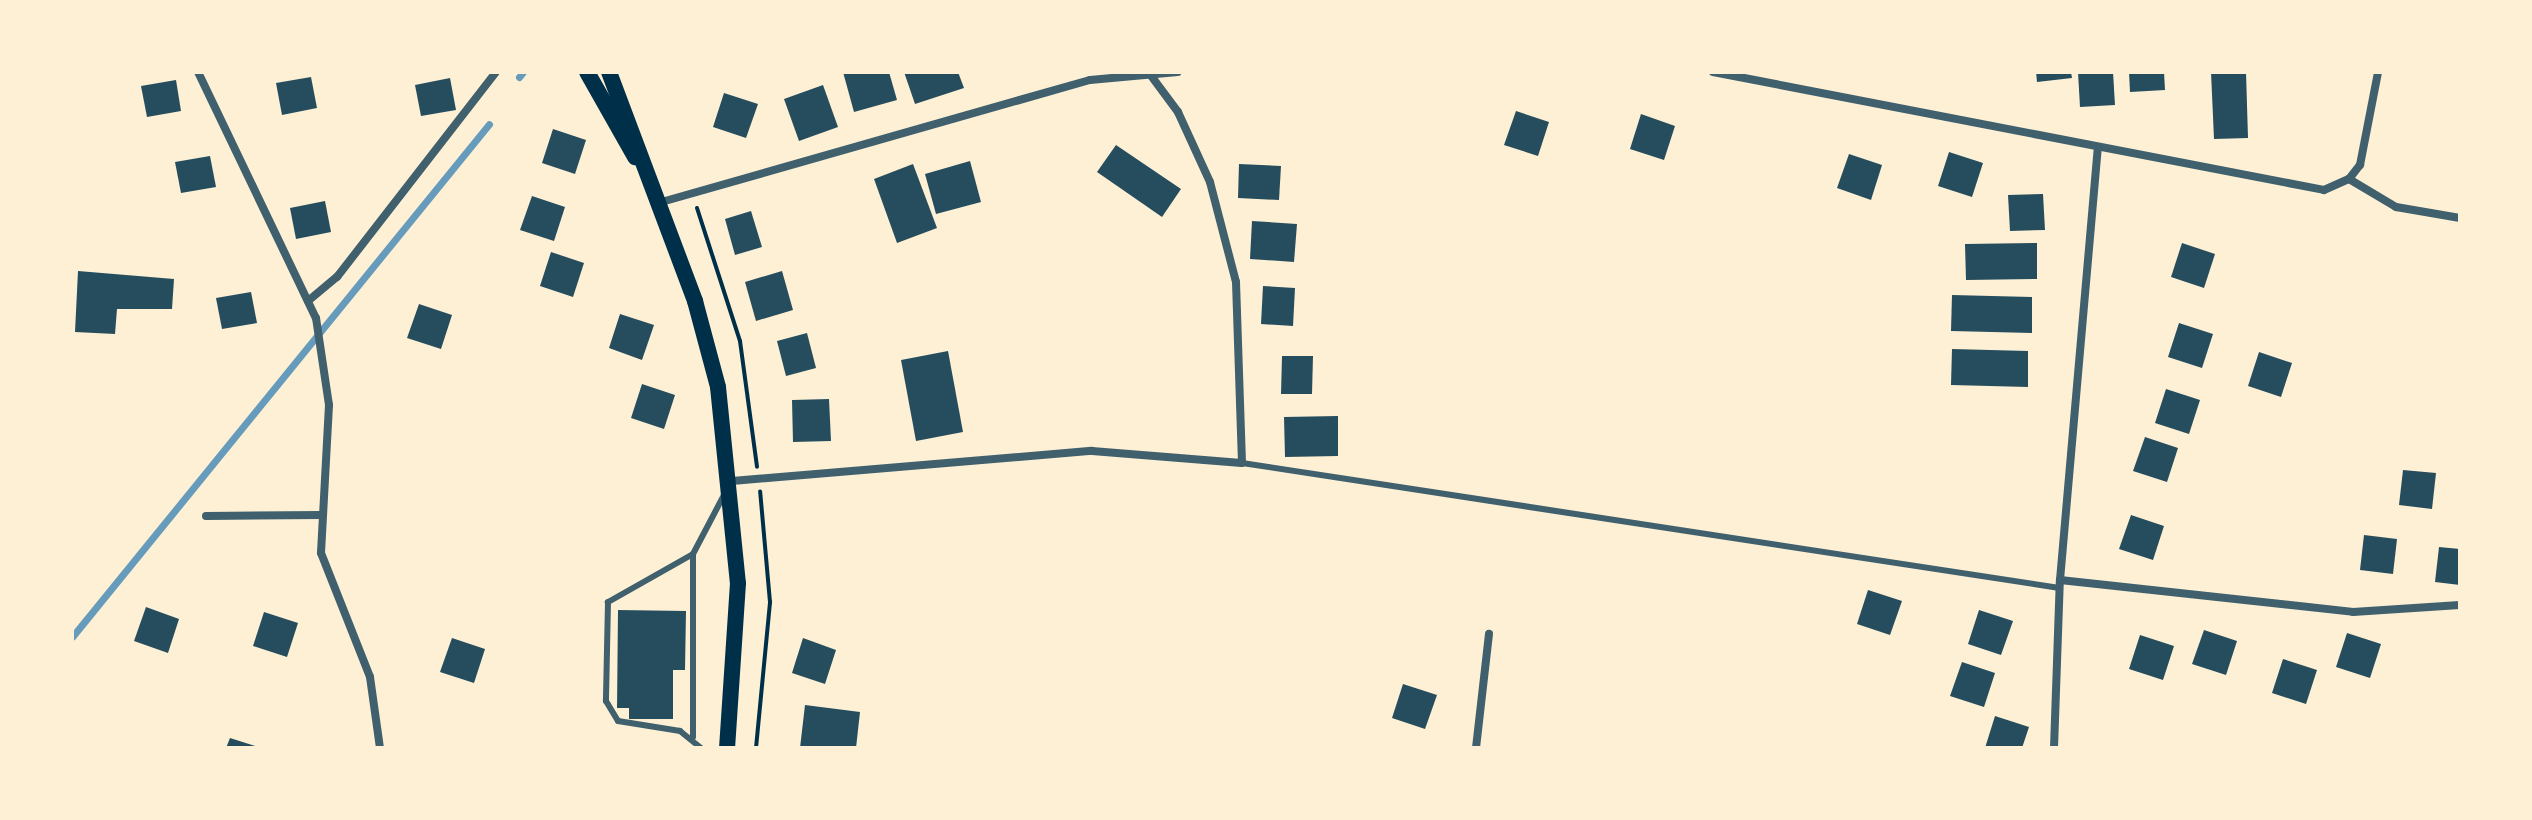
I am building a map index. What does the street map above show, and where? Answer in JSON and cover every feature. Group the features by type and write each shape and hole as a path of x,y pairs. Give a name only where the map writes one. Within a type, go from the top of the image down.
{"main road":[{"path":"587,72 645,171"},
{"path":"609,72 707,342 732,481 739,627 727,748"}],"street":[{"path":"198,72 316,318 329,405 321,553 370,677 380,748"},
{"path":"308,301 337,277 496,72"},
{"path":"658,203 1090,80 1178,72"},
{"path":"1713,72 2098,149 2324,190 2349,179 2367,143 2378,72"},
{"path":"732,481 1092,451 1242,463 1236,282 1210,182 1178,112 1149,73"},
{"path":"2054,748 2060,584 2098,149"},
{"path":"2349,179 2396,207 2460,218"},
{"path":"206,516 322,515"},
{"path":"2060,584 2353,612 2460,605"},
{"path":"1476,748 1489,634"}],"lane":[{"path":"1242,463 2060,584"},
{"path":"701,748 693,737 693,554 732,481"},
{"path":"693,554 608,602 606,701 618,721 693,737"}],"path":[{"path":"692,193 740,341 759,479 770,602 756,748"}],"building":[{"path":"843,72 889,72 897,100 854,112"},
{"path":"904,72 958,72 964,88 915,104"},
{"path":"2036,72 2071,72 2072,78 2037,82"},
{"path":"2078,72 2113,72 2115,105 2080,107"},
{"path":"2129,72 2164,72 2165,90 2130,92"},
{"path":"2211,72 2246,72 2248,138 2214,139"},
{"path":"311,77 317,108 282,115 276,83"},
{"path":"450,78 456,110 421,116 415,85"},
{"path":"176,80 181,111 147,117 141,86"},
{"path":"823,85 838,127 799,141 784,99"},
{"path":"724,93 758,104 746,138 713,127"},
{"path":"1516,111 1549,122 1538,156 1504,145"},
{"path":"1641,114 1675,126 1664,160 1630,149"},
{"path":"553,129 586,140 575,174 542,163"},
{"path":"1116,145 1181,189 1162,217 1097,172"},
{"path":"1949,152 1983,163 1972,197 1938,186"},
{"path":"1849,154 1882,165 1871,200 1837,188"},
{"path":"210,156 216,187 181,193 175,162"},
{"path":"970,161 981,202 936,214 925,174"},
{"path":"913,164 937,228 897,243 874,179"},
{"path":"1239,164 1281,166 1279,200 1238,198"},
{"path":"2043,194 2045,230 2010,231 2008,195"},
{"path":"532,196 565,207 554,241 520,230"},
{"path":"325,201 331,232 296,239 290,208"},
{"path":"751,211 762,247 735,255 725,219"},
{"path":"1252,221 1297,224 1294,262 1250,259"},
{"path":"2037,243 2037,279 1966,280 1965,244"},
{"path":"2182,243 2215,254 2204,288 2171,277"},
{"path":"551,252 584,263 573,297 540,286"},
{"path":"78,271 174,279 172,309 117,309 115,334 75,332"},
{"path":"782,271 793,310 756,321 745,282"},
{"path":"1263,286 1295,288 1293,326 1261,324"},
{"path":"251,292 257,323 222,329 216,298"},
{"path":"1952,295 2032,297 2032,333 1951,331"},
{"path":"419,304 452,315 441,349 407,338"},
{"path":"620,314 654,325 642,360 609,348"},
{"path":"2179,323 2213,334 2202,368 2168,357"},
{"path":"807,333 816,368 786,376 777,341"},
{"path":"1952,349 2028,351 2028,387 1951,385"},
{"path":"948,351 963,432 916,441 901,360"},
{"path":"2259,352 2292,363 2281,397 2248,386"},
{"path":"1282,356 1313,356 1312,394 1281,394"},
{"path":"642,384 675,395 664,429 631,418"},
{"path":"2166,389 2200,400 2189,434 2155,423"},
{"path":"829,399 831,441 793,442 792,400"},
{"path":"1338,416 1338,456 1285,457 1284,417"},
{"path":"2145,437 2178,448 2167,482 2133,471"},
{"path":"2403,470 2436,473 2432,509 2399,505"},
{"path":"2131,515 2164,526 2153,560 2119,549"},
{"path":"2364,535 2397,539 2393,574 2360,570"},
{"path":"2439,547 2460,549 2460,585 2435,582"},
{"path":"1868,590 1902,601 1890,635 1857,624"},
{"path":"146,607 179,619 168,653 134,641"},
{"path":"618,610 686,611 685,670 673,670 673,719 629,719 629,708 617,708"},
{"path":"1979,610 2013,621 2001,655 1968,644"},
{"path":"264,612 298,623 287,657 253,646"},
{"path":"2204,630 2237,641 2226,675 2192,664"},
{"path":"2347,633 2381,644 2370,678 2336,667"},
{"path":"2140,635 2174,646 2163,680 2129,669"},
{"path":"452,638 485,649 474,683 440,672"},
{"path":"803,638 836,650 825,684 792,673"},
{"path":"2283,659 2317,670 2306,704 2272,693"},
{"path":"1962,662 1995,673 1984,707 1950,696"},
{"path":"1403,684 1437,695 1425,729 1392,718"},
{"path":"805,705 860,712 856,748 800,748"},
{"path":"1995,716 2029,727 2022,748 1985,748"},
{"path":"230,738 258,747 226,748"}],"waterway":[{"path":"519,77 523,72"},
{"path":"72,637 489,124"}]}
